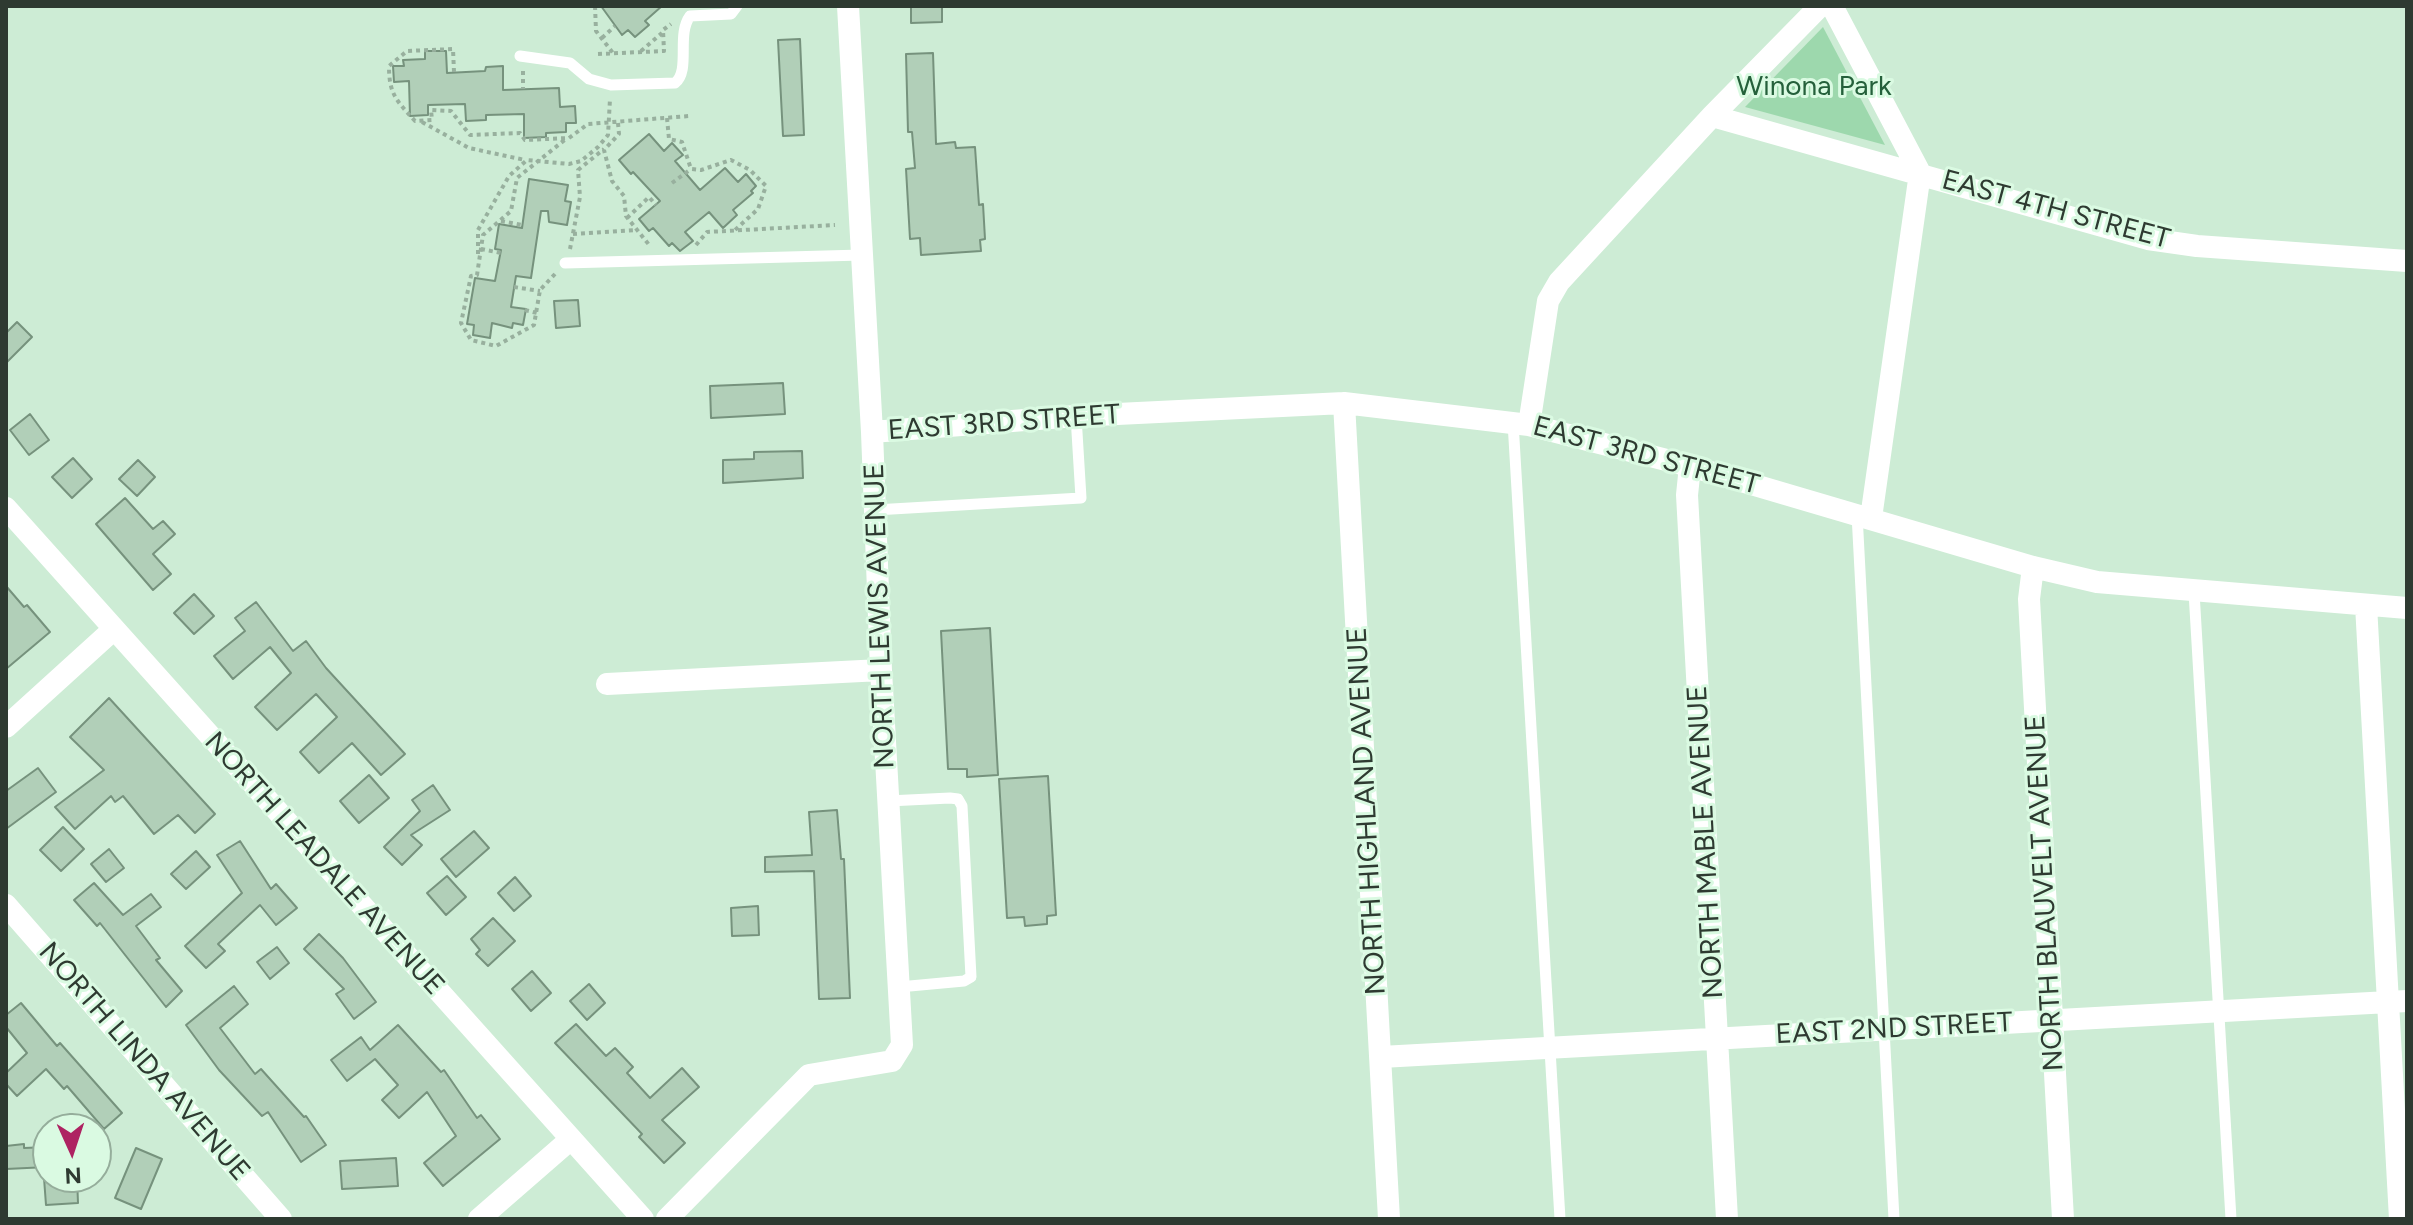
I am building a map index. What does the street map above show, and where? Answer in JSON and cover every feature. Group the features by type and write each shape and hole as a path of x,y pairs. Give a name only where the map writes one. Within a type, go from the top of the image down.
{"street":[{"name":"NORTH LEWIS AVENUE","path":"667,1219 799,1082 809,1075 892,1061 899,1054 902,1034 848,6"},
{"path":"1521,424 1548,301 1559,282 1712,116 1820,6"},
{"path":"1832,6 1920,173 1864,516"},
{"name":"EAST 4TH STREET","path":"1712,116 2148,239 2197,246 2407,261"},
{"name":"EAST 3RD STREET","path":"872,432 1076,416 1344,403 1521,424 1690,466 2033,567 2097,582 2407,608"},
{"name":"NORTH HIGHLAND AVENUE","path":"1344,403 1389,1219"},
{"name":"NORTH MABLE AVENUE","path":"1690,466 1687,495 1727,1219"},
{"name":"NORTH LEADALE AVENUE","path":"6,508 643,1219"},
{"name":"NORTH BLAUVELT AVENUE","path":"2033,567 2029,599 2063,1219"},
{"path":"2366,605 2397,1001 2400,1219"},
{"path":"6,727 114,629"},
{"path":"607,684 881,670"},
{"name":"NORTH LINDA AVENUE","path":"6,905 281,1219"},
{"name":"EAST 2ND STREET","path":"1381,1057 2397,1001"},
{"path":"479,1219 571,1139"}],"lane":[{"path":"520,56 570,63 589,79 611,85 675,83 682,74 686,20 690,16 731,14 737,6"},
{"path":"566,263 862,255"},
{"path":"875,510 1081,498 1076,416"},
{"path":"1521,424 1560,1219"},
{"path":"1864,516 1883,1030 1894,1219"},
{"path":"2194,592 2231,1219"},
{"path":"888,801 958,799 963,821 971,977 964,981 899,987"}],"path":[{"path":"595,6 596,31 613,53"},
{"path":"639,52 675,20"},
{"path":"602,38 615,26"},
{"path":"598,54 664,51 663,33"},
{"path":"454,72 453,49 407,51 389,66 389,85 393,96 415,121 432,120 431,110 451,111 470,135 520,133 525,140 567,138"},
{"path":"420,121 469,148 527,160 569,164 581,161 608,135 611,85"},
{"path":"510,223 517,178 588,124 689,116"},
{"path":"667,118 669,139 682,142 691,169"},
{"path":"511,211 483,235 477,275 471,276 461,323 471,340 496,346 534,325 540,291 566,263 580,197 578,170 619,134 618,122"},
{"path":"604,149 612,181 624,196 627,218 661,260"},
{"path":"478,269 478,230 509,176 527,160"},
{"path":"672,183 691,169 701,170 731,160 750,170 766,186 758,209 735,230"},
{"path":"627,218 649,197 656,205"},
{"path":"500,221 522,225"},
{"path":"683,260 707,232 835,225"},
{"path":"573,234 637,230"},
{"path":"481,249 501,253"},
{"path":"514,287 540,291"},
{"path":"525,310 537,313"}],"green space":[{"name":"Winona Park","path":"1823,27 1885,145 1745,107"}],"building":[{"path":"601,6 662,6 645,21 649,25 635,37 628,30 622,35"},
{"path":"911,6 942,6 942,22 911,23"},
{"path":"800,39 804,135 783,136 778,40"},
{"path":"425,51 446,51 447,73 485,71 486,67 503,66 503,90 559,88 560,107 575,106 576,123 566,123 566,132 524,138 524,114 486,115 486,120 466,121 465,104 428,105 428,115 410,116 409,81 394,82 393,66 404,66 403,60 425,59"},
{"path":"933,53 936,144 955,142 956,148 975,147 979,205 983,204 985,239 980,240 981,251 921,255 920,238 910,239 906,169 915,168 912,132 908,132 906,54"},
{"path":"649,134 664,151 672,143 683,155 675,161 700,190 725,168 738,182 746,174 756,186 751,191 753,193 733,210 737,215 723,228 709,212 685,232 693,241 680,251 672,243 669,246 653,228 649,231 639,219 660,201 619,160"},
{"path":"529,179 568,185 565,201 571,202 567,225 549,222 548,211 541,211 531,278 516,276 511,307 526,309 523,325 513,323 512,328 492,323 490,338 473,335 474,325 467,324 475,278 495,281 501,250 495,249 499,224 522,228"},
{"path":"578,300 580,326 556,328 554,301"},
{"path":"17,322 32,337 6,363 6,333"},
{"path":"783,383 785,414 711,418 710,386"},
{"path":"30,414 49,440 29,455 10,430"},
{"path":"802,451 803,478 723,483 723,460 754,459 754,452"},
{"path":"73,458 92,479 72,498 52,477"},
{"path":"138,460 155,477 137,496 119,479"},
{"path":"125,498 153,529 163,521 175,534 153,554 171,574 153,590 96,524"},
{"path":"6,586 50,632 6,669"},
{"path":"194,594 214,616 194,634 174,613"},
{"path":"256,602 293,651 306,641 326,668 405,754 381,775 352,743 319,773 300,752 337,717 316,694 277,730 255,707 291,673 270,647 233,679 214,656 245,631 235,618"},
{"path":"990,628 998,775 967,777 967,769 948,769 941,631"},
{"path":"109,698 215,814 195,833 178,815 154,834 123,796 115,802 111,796 75,829 55,807 104,770 70,737"},
{"path":"38,768 56,792 6,829 6,791"},
{"path":"369,775 389,798 359,823 340,801"},
{"path":"1048,776 1056,915 1047,916 1047,924 1025,926 1024,917 1007,918 999,779"},
{"path":"433,785 450,810 411,835 422,845 402,865 384,847 420,811 412,800"},
{"path":"837,810 841,859 844,859 850,998 819,999 814,871 765,872 765,857 812,855 809,812"},
{"path":"63,827 84,849 61,871 40,850"},
{"path":"474,831 489,848 456,877 441,859"},
{"path":"240,841 271,889 276,884 297,908 276,925 260,905 218,944 225,951 206,968 185,946 242,893 217,855"},
{"path":"109,849 124,868 106,882 91,864"},
{"path":"196,851 210,867 186,889 171,874"},
{"path":"447,876 466,897 446,915 427,893"},
{"path":"515,877 531,896 514,911 498,893"},
{"path":"94,883 123,915 151,894 161,907 136,926 160,958 156,960 182,991 166,1007 100,923 97,926 74,900"},
{"path":"758,906 759,935 732,936 731,908"},
{"path":"493,918 515,941 488,966 476,954 480,950 471,939"},
{"path":"319,934 343,958 376,1002 354,1019 336,994 344,989 304,949"},
{"path":"277,947 289,963 270,979 257,962"},
{"path":"532,971 551,993 531,1011 512,989"},
{"path":"589,984 605,1003 587,1020 570,1001"},
{"path":"234,986 248,1004 220,1028 255,1074 261,1069 306,1116 326,1145 301,1162 268,1112 262,1116 219,1070 186,1025"},
{"path":"21,1003 57,1046 60,1043 122,1113 112,1122 112,1113 90,1113 67,1086 64,1089 46,1069 17,1096 6,1084 6,1073 27,1053 6,1027 6,1015"},
{"path":"576,1024 606,1056 615,1048 633,1067 627,1073 650,1098 682,1068 699,1087 662,1120 685,1143 664,1163 639,1137 642,1134 555,1043"},
{"path":"398,1025 441,1072 444,1070 477,1118 481,1115 500,1139 443,1186 424,1163 456,1136 427,1092 399,1118 382,1100 398,1085 375,1059 347,1081 331,1060 361,1037 370,1050"},
{"path":"24,1144 24,1148 32,1148 32,1168 6,1169 6,1146"},
{"path":"136,1148 162,1159 141,1209 115,1198"},
{"path":"396,1158 398,1186 342,1189 340,1161"},
{"path":"45,1193 78,1193 78,1203 46,1205"}]}
